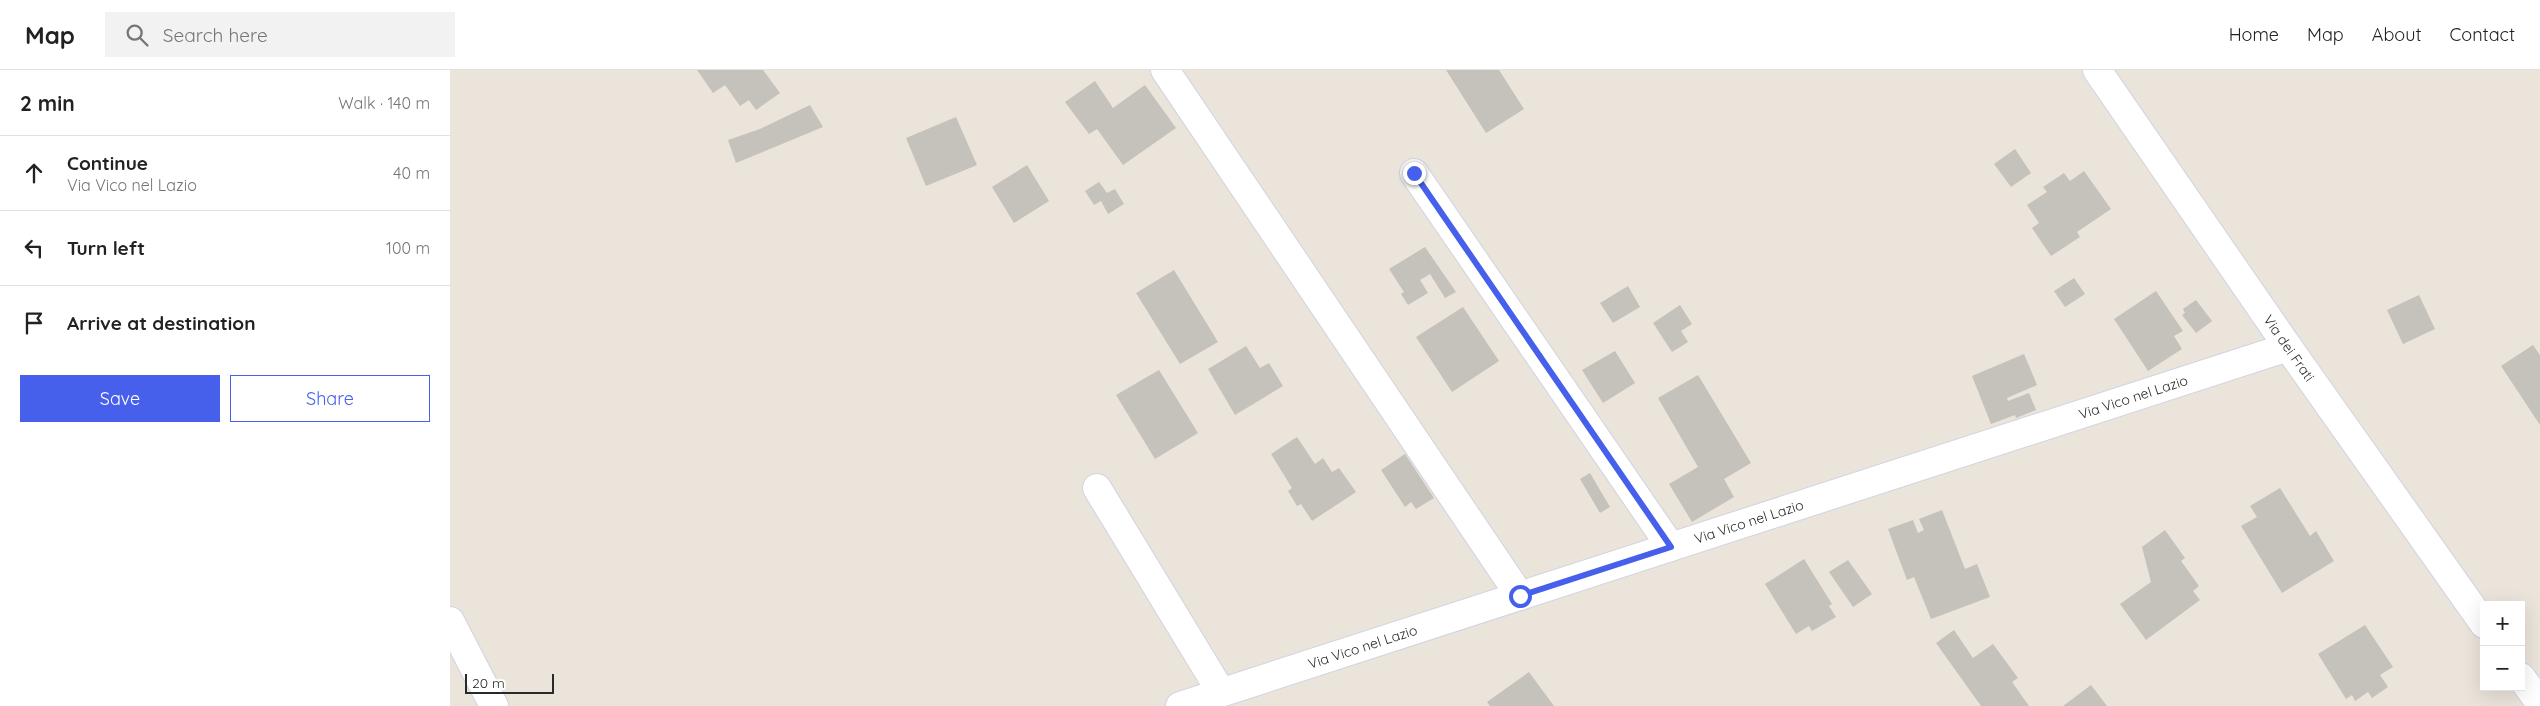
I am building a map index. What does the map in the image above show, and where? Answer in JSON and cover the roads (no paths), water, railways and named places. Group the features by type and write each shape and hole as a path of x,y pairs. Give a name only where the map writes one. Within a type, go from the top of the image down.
{"street":[{"path":"1165,70 1520,596"},
{"name":"Via dei Frati","path":"2097,70 2288,347 2480,618"},
{"path":"1414,173 1671,547"},
{"name":"Via Vico nel Lazio","path":"1180,706 2288,347"},
{"path":"1097,488 1221,692"},
{"path":"450,621 494,706"},
{"path":"2525,682 2540,703"}]}
